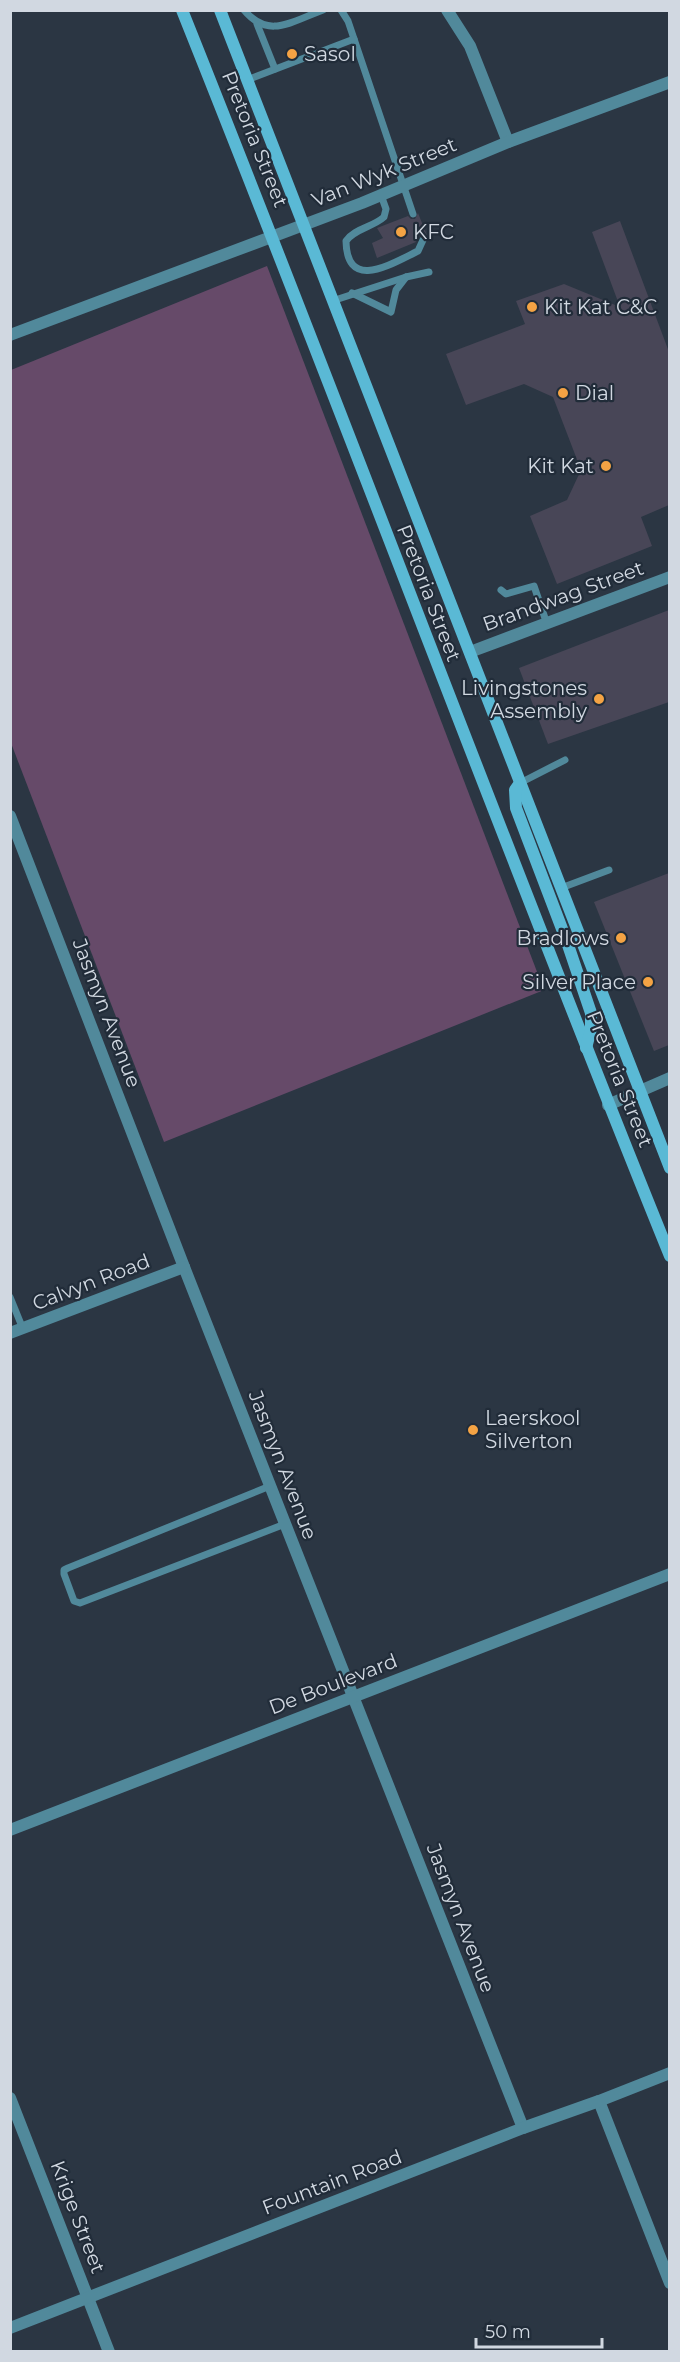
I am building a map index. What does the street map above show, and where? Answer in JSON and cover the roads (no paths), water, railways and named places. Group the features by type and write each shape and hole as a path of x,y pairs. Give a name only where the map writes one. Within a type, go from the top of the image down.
{"main road":[{"name":"Pretoria Street","path":"182,10 273,237 435,663 669,1256"},
{"name":"Pretoria Street","path":"220,10 669,1168"},
{"path":"520,783 515,790 516,808 567,942 591,1013 591,1029 586,1048"}],"street":[{"path":"447,10 470,46 508,142"},
{"name":"Van Wyk Street","path":"10,335 273,237 405,186 508,142 669,82"},
{"name":"Brandwag Street","path":"470,652 669,578"},
{"name":"Jasmyn Avenue","path":"10,816 14,834 523,2128"},
{"path":"608,1105 669,1078"},
{"name":"Calvyn Road","path":"10,1334 184,1267"},
{"name":"De Boulevard","path":"10,1830 669,1574"},
{"name":"Fountain Road","path":"10,2328 669,2073"},
{"name":"Krige Street","path":"10,2098 110,2352"},
{"path":"599,2101 669,2283"}],"lane":[{"path":"244,10 257,24 274,69"},
{"path":"257,24 276,27 323,10"},
{"path":"341,10 348,21 413,214"},
{"path":"247,80 354,39"},
{"path":"381,195 386,209 384,217 351,235 346,241 356,269 366,272 400,260 418,251 423,240"},
{"path":"332,301 352,293 429,272"},
{"path":"352,293 391,312 396,290 406,277"},
{"path":"501,590 506,594 534,586 547,624"},
{"path":"520,783 566,760"},
{"path":"561,888 609,870"},
{"path":"10,1297 23,1329"},
{"path":"270,1486 64,1570 74,1601 80,1603 285,1524"}],"place":[{"name":"Sasol","path":"292,54"},
{"name":"KFC","path":"401,232"},
{"name":"Kit Kat C&C","path":"532,307"},
{"name":"Dial","path":"563,393"},
{"name":"Kit Kat","path":"606,466"},
{"name":"Livingstones Assembly","path":"599,699"},
{"name":"Bradlows","path":"621,938"},
{"name":"Silver Place","path":"648,982"},
{"name":"Laerskool Silverton","path":"473,1430"}]}
